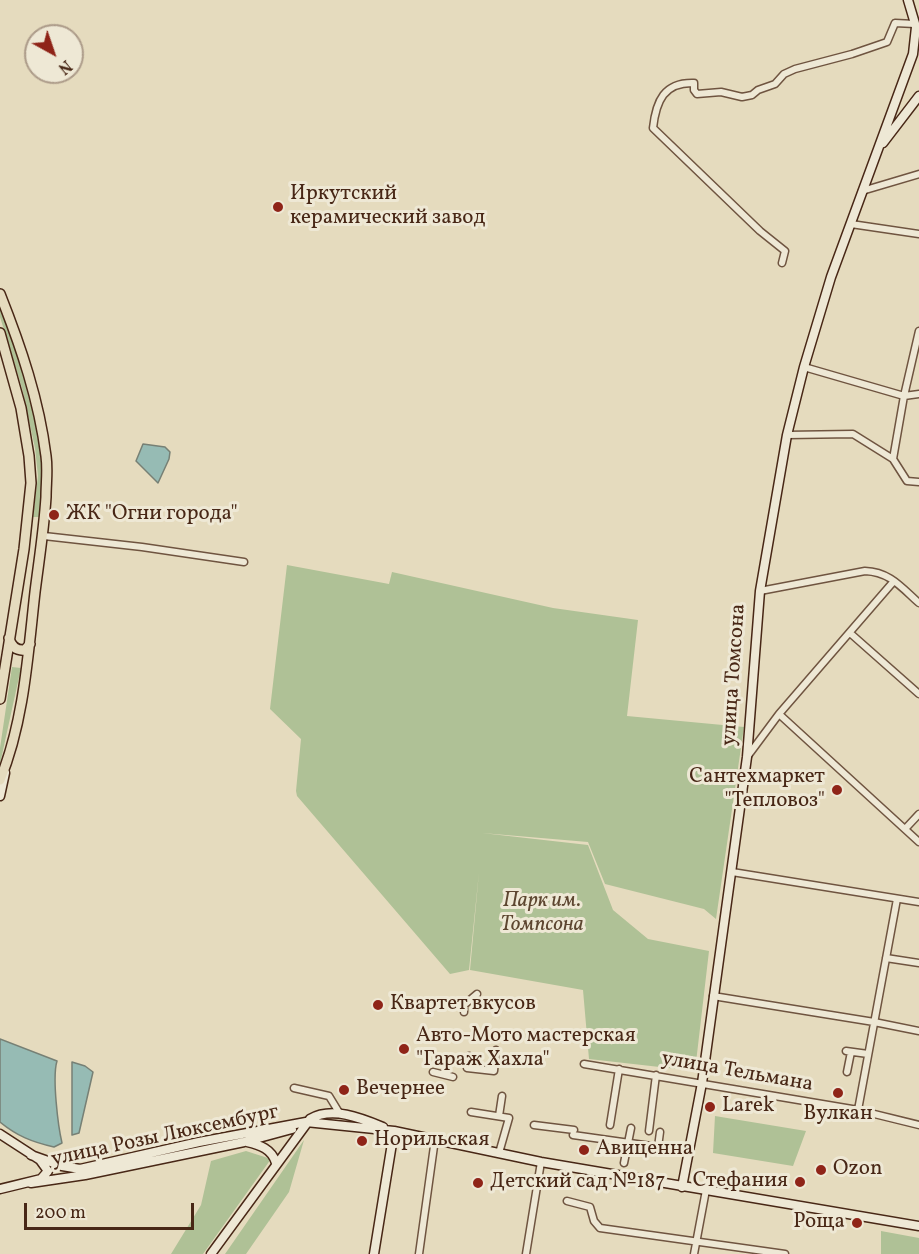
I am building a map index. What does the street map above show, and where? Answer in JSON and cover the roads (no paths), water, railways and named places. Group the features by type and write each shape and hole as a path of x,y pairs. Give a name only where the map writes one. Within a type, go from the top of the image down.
{"main road":[{"path":"867,176 913,54 915,24 908,0"},
{"path":"867,176 885,141 919,96"},
{"name":"улица Томсона","path":"682,1187 702,1083 732,872 747,757 760,591 787,435 804,367 831,277 867,176"},
{"path":"0,294 27,367 46,457 47,485 44,536 35,592 31,642 0,796"},
{"path":"0,333 21,408 29,456 30,490 24,549 0,699"},
{"path":"24,549 28,537 35,532 40,535 42,549"},
{"path":"9,638 13,647 21,650 27,648 31,642"},
{"path":"0,780 9,759"},
{"path":"211,1254 306,1122 316,1115 340,1114 357,1117 394,1131 374,1254"},
{"name":"улица Розы Люксембург","path":"200,1146 244,1142 299,1127 306,1122"},
{"name":"улица Розы Люксембург","path":"0,1189 306,1122 394,1131 541,1162 919,1226"},
{"path":"0,1134 43,1163 48,1171 42,1179 31,1183"},
{"path":"244,1142 265,1148 275,1157 276,1163"},
{"name":"улица Розы Люксембург","path":"31,1155 75,1169 108,1167"}],"street":[{"path":"782,263 785,251 760,231 653,128 656,107 663,96 674,86 688,83 694,83 693,90 697,94 721,92 742,98 752,95 758,90 775,84 784,74 795,69 887,42 895,22 915,24"},
{"path":"862,191 919,174"},
{"path":"851,224 919,234"},
{"path":"893,459 919,331"},
{"path":"804,367 904,396 919,394"},
{"path":"787,435 853,434 893,459 907,481 919,482"},
{"path":"44,536 244,562"},
{"path":"760,591 865,571 878,572 894,580 919,603"},
{"path":"747,757 779,714 894,580"},
{"path":"850,633 919,694"},
{"path":"779,714 919,842"},
{"path":"905,829 919,814"},
{"path":"732,872 919,902"},
{"path":"858,1110 897,899"},
{"path":"886,958 919,963"},
{"path":"464,1012 464,1005 477,994"},
{"path":"713,996 919,1031"},
{"path":"469,1056 467,1068 494,1071 496,1050"},
{"path":"847,1072 848,1051 868,1054"},
{"name":"улица Тельмана","path":"584,1064 858,1110 919,1125"},
{"path":"610,1125 619,1069"},
{"path":"433,1072 453,1077"},
{"path":"649,1131 656,1075"},
{"path":"294,1088 329,1096 340,1114"},
{"path":"499,1116 502,1096"},
{"path":"471,1112 509,1118 499,1153"},
{"path":"534,1125 657,1147 660,1132"},
{"path":"624,1162 631,1128"},
{"path":"419,1254 435,1139"},
{"path":"526,1254 541,1162"},
{"path":"694,1254 706,1190"},
{"path":"567,1201 590,1207 594,1221 600,1228 785,1254"}],"water":[{"path":"143,444 165,447 170,452 158,483 136,461"},
{"path":"0,1039 57,1061 55,1089 62,1143 54,1147 39,1143 19,1135 0,1122"},
{"path":"72,1062 85,1066 93,1072 79,1133 72,1135"}],"place":[{"name":"Иркутский керамический завод","path":"278,207"},
{"name":"ЖК \"Огни города\"","path":"54,515"},
{"name":"Сантехмаркет \"Тепловоз\"","path":"837,790"},
{"name":"Квартет вкусов","path":"378,1005"},
{"name":"Авто-Мото мастерская \"Гараж Хахла\"","path":"404,1049"},
{"name":"Вечернее","path":"344,1090"},
{"name":"Вулкан","path":"838,1093"},
{"name":"Larek","path":"710,1107"},
{"name":"Норильская","path":"362,1141"},
{"name":"Авиценна","path":"584,1150"},
{"name":"Ozon","path":"821,1170"},
{"name":"Стефания","path":"800,1182"},
{"name":"Детский сад №187","path":"478,1183"},
{"name":"Роща","path":"857,1223"}],"park label":[{"name":"Парк им. Томпсона","path":"542,914"}]}
